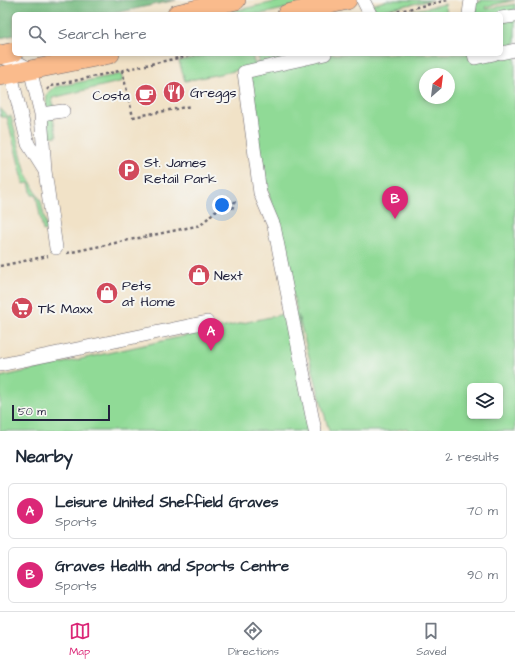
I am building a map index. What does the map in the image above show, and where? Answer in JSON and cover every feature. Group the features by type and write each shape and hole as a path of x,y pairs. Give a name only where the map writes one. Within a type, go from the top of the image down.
{"highway":[{"path":"185,12 236,0"},
{"path":"296,12 347,0"},
{"path":"11,62 85,56"}],"lane":[{"path":"363,0 369,12"},
{"path":"469,12 471,0"},
{"path":"503,18 515,16"},
{"path":"503,53 515,50"},
{"path":"314,431 274,226 260,193 244,72 316,56"},
{"path":"474,56 475,58 484,56"},
{"path":"11,62 40,109 45,171 57,252"},
{"path":"11,62 28,144 45,171"},
{"path":"40,109 63,111"},
{"path":"0,365 207,322"}],"path":[{"path":"395,12 448,0"},
{"path":"40,109 44,102 46,92 51,86 187,56"},
{"path":"122,70 133,117 191,106"},
{"path":"0,266 57,252 201,225 215,211 232,209 236,201"}],"green space":[{"path":"0,0 176,0 120,12 12,12 12,35 0,38"},
{"path":"284,0 325,0 270,12 229,12"},
{"path":"388,0 433,0 377,11 372,5"},
{"path":"481,0 515,0 485,7 486,9 515,4 515,431 408,431 407,428 391,431 329,431 298,315 310,431 0,431 0,377 297,311 239,70 185,81 179,61 203,56 252,56 254,63 259,63 258,56 503,56 503,12 470,12 476,11 475,2 481,2"},
{"path":"445,4 447,12 406,12"},
{"path":"121,74 123,81 52,98 54,108 51,109 57,136 48,137 46,108 47,94 55,87"},
{"path":"0,108 7,116 11,116 26,173 41,202 47,230 43,231 36,195 32,195 29,183 24,184 7,117 1,117"}],"place":[{"name":"Greggs","path":"174,92"},
{"name":"Costa","path":"146,95"},
{"name":"St. James Retail Park","path":"129,170"},
{"name":"Graves Health and Sports Centre","path":"395,219"},
{"name":"Next","path":"199,275"},
{"name":"Pets at Home","path":"107,293"},
{"name":"TK Maxx","path":"22,308"},
{"name":"Leisure United Sheffield Graves","path":"211,351"}]}
